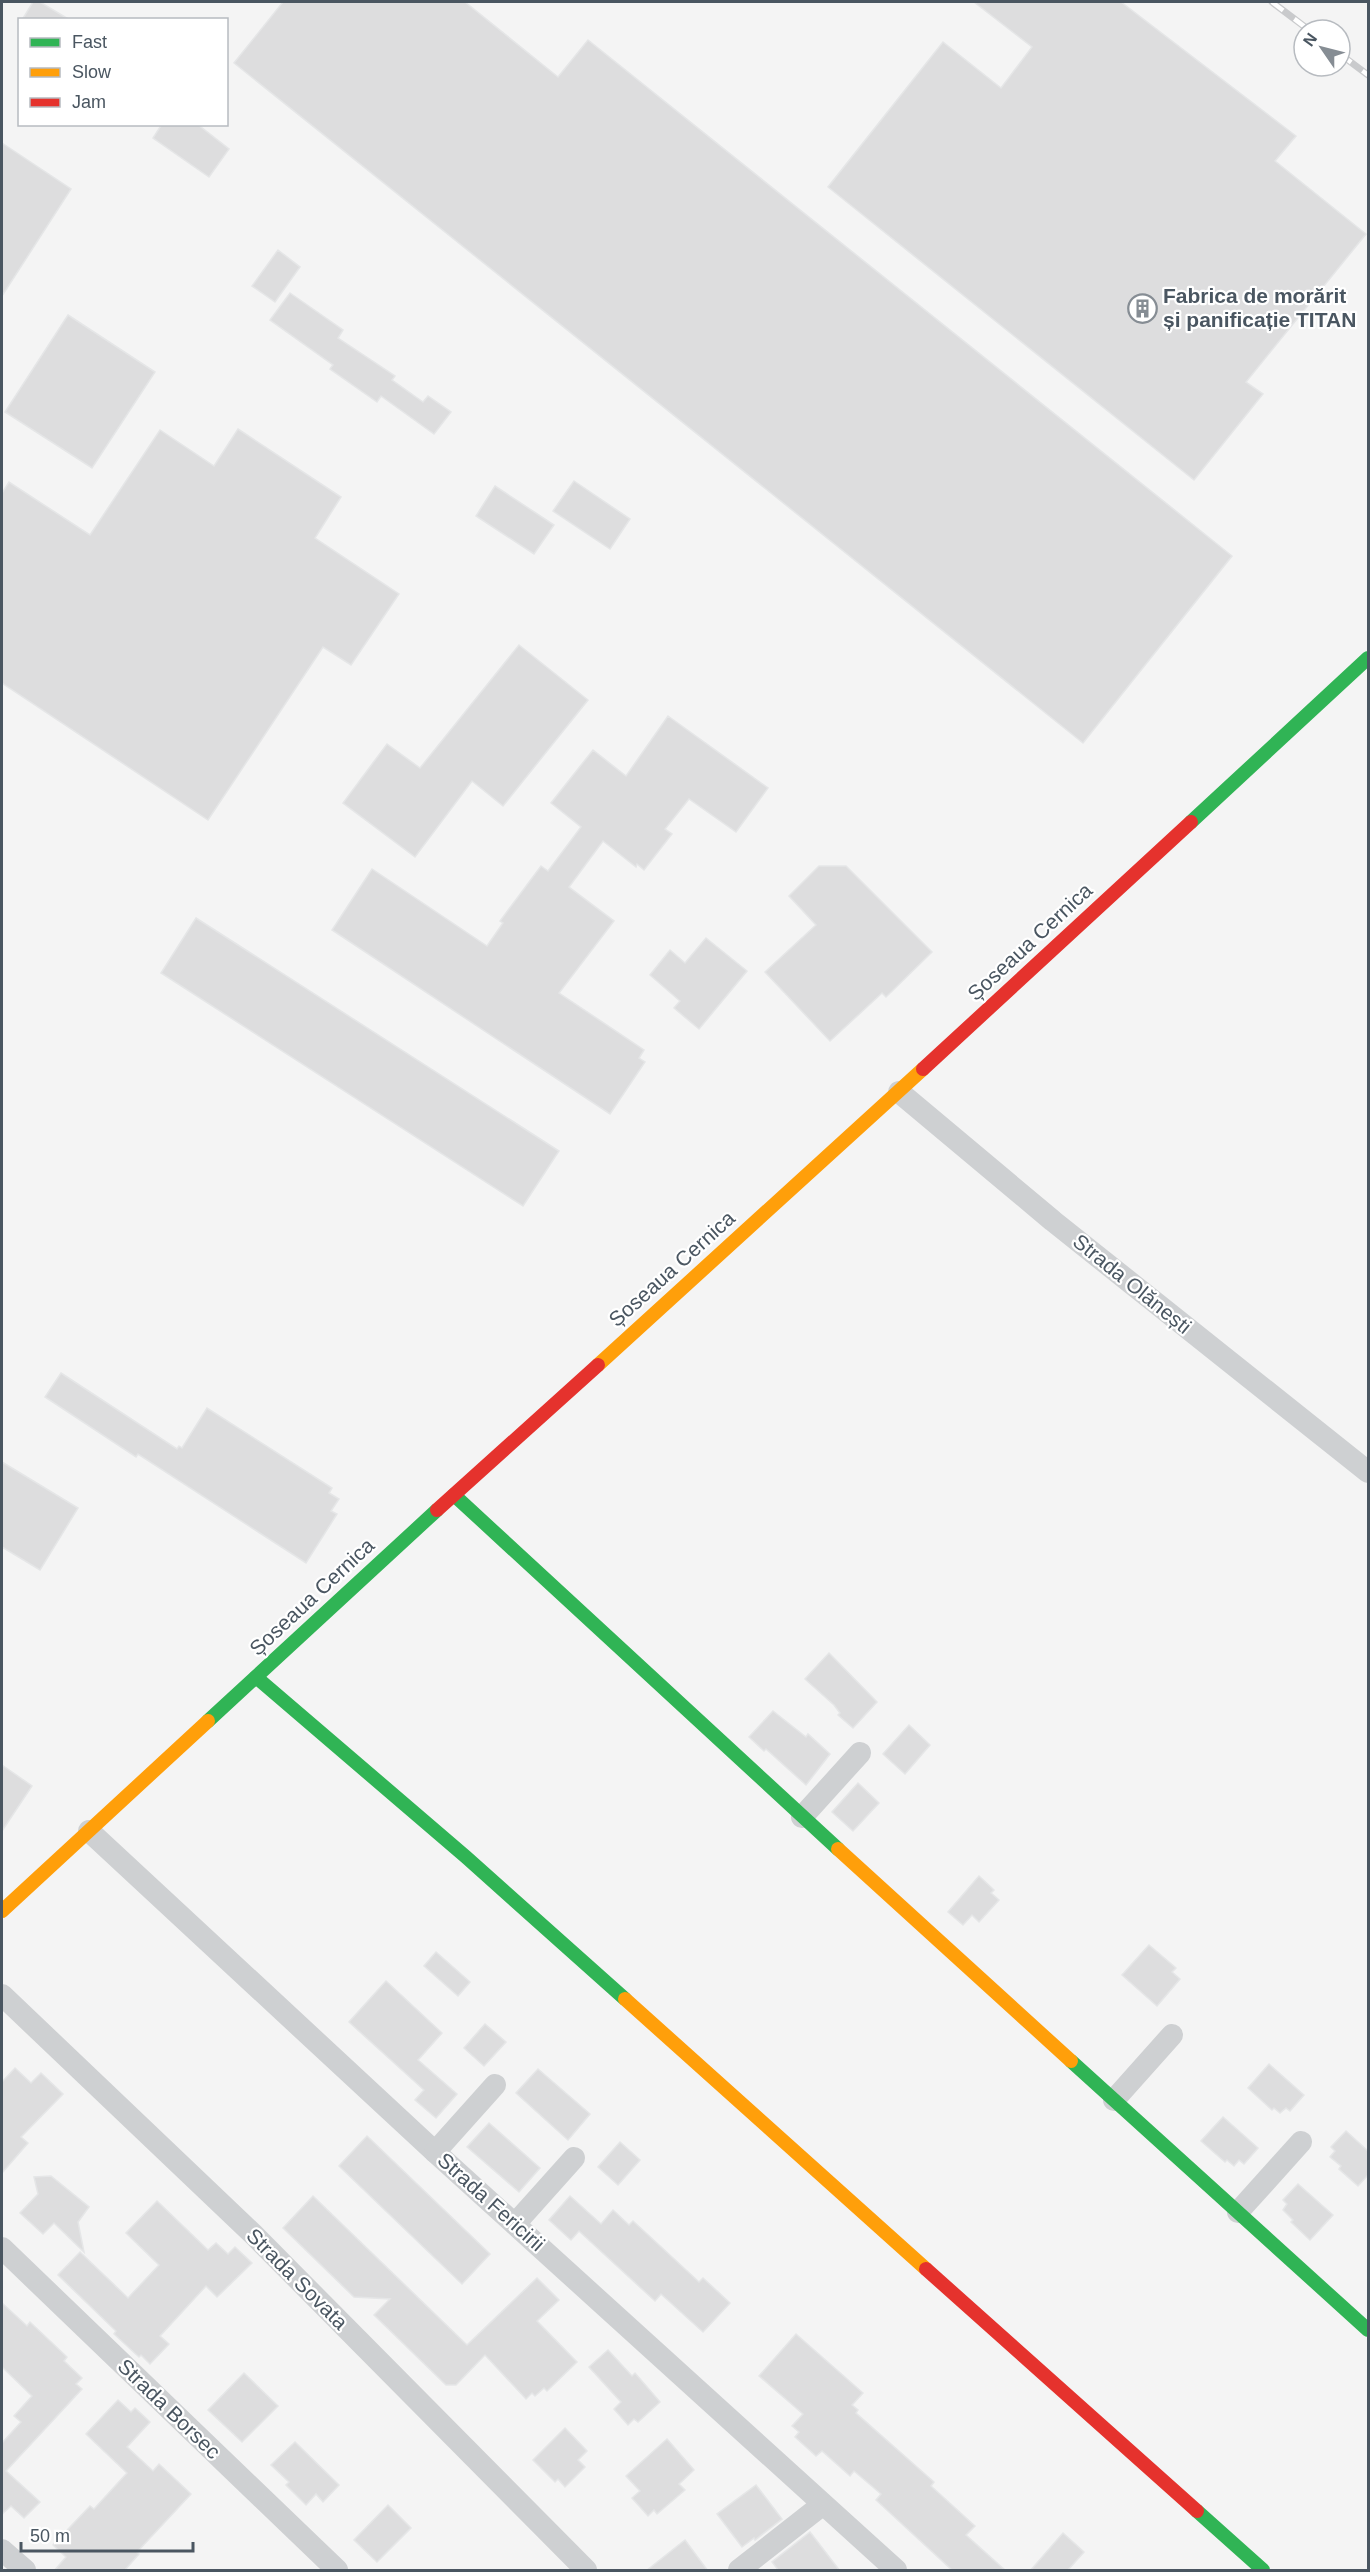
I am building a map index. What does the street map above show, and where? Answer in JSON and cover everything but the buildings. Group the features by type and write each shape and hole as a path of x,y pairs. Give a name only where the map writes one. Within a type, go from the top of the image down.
{"street":[{"name":"Șoseaua Cernica","path":"2,1911 454,1494 899,1092 1368,658"},
{"name":"Strada Olănești","path":"899,1092 1053,1221 1368,1472"},
{"path":"454,1494 802,1817 1368,2330"},
{"path":"256,1677 466,1857 1263,2571"},
{"path":"802,1817 860,1753"},
{"name":"Strada Fericirii","path":"89,1831 435,2151 896,2571"},
{"name":"Strada Sovata","path":"2,1995 253,2234 586,2571"},
{"path":"1114,2100 1172,2035"},
{"path":"435,2151 495,2085"},
{"path":"1238,2212 1301,2142"},
{"path":"515,2224 574,2158"},
{"name":"Strada Borsec","path":"2,2248 337,2571"},
{"path":"739,2571 822,2505"},
{"path":"2,2550 25,2571"}],"railway":[{"path":"1272,2 1293,18"},
{"path":"1352,63 1368,75"}],"traffic: fast":[{"path":"1191,822 1368,658"},
{"path":"454,1495 838,1849"},
{"path":"208,1721 437,1510"},
{"path":"256,1677 466,1857 625,1999"},
{"path":"1071,2061 1368,2330"},
{"path":"1197,2511 1263,2570"}],"traffic: slow":[{"path":"598,1365 923,1069"},
{"path":"2,1911 208,1721"},
{"path":"838,1849 1071,2061"},
{"path":"625,1999 926,2269"}],"traffic: jam":[{"path":"923,1069 1191,822"},
{"path":"437,1510 598,1365"},
{"path":"926,2269 1197,2511"}],"place":[{"name":"Fabrica de morărit și panificație TITAN","path":"1142,308"}]}
